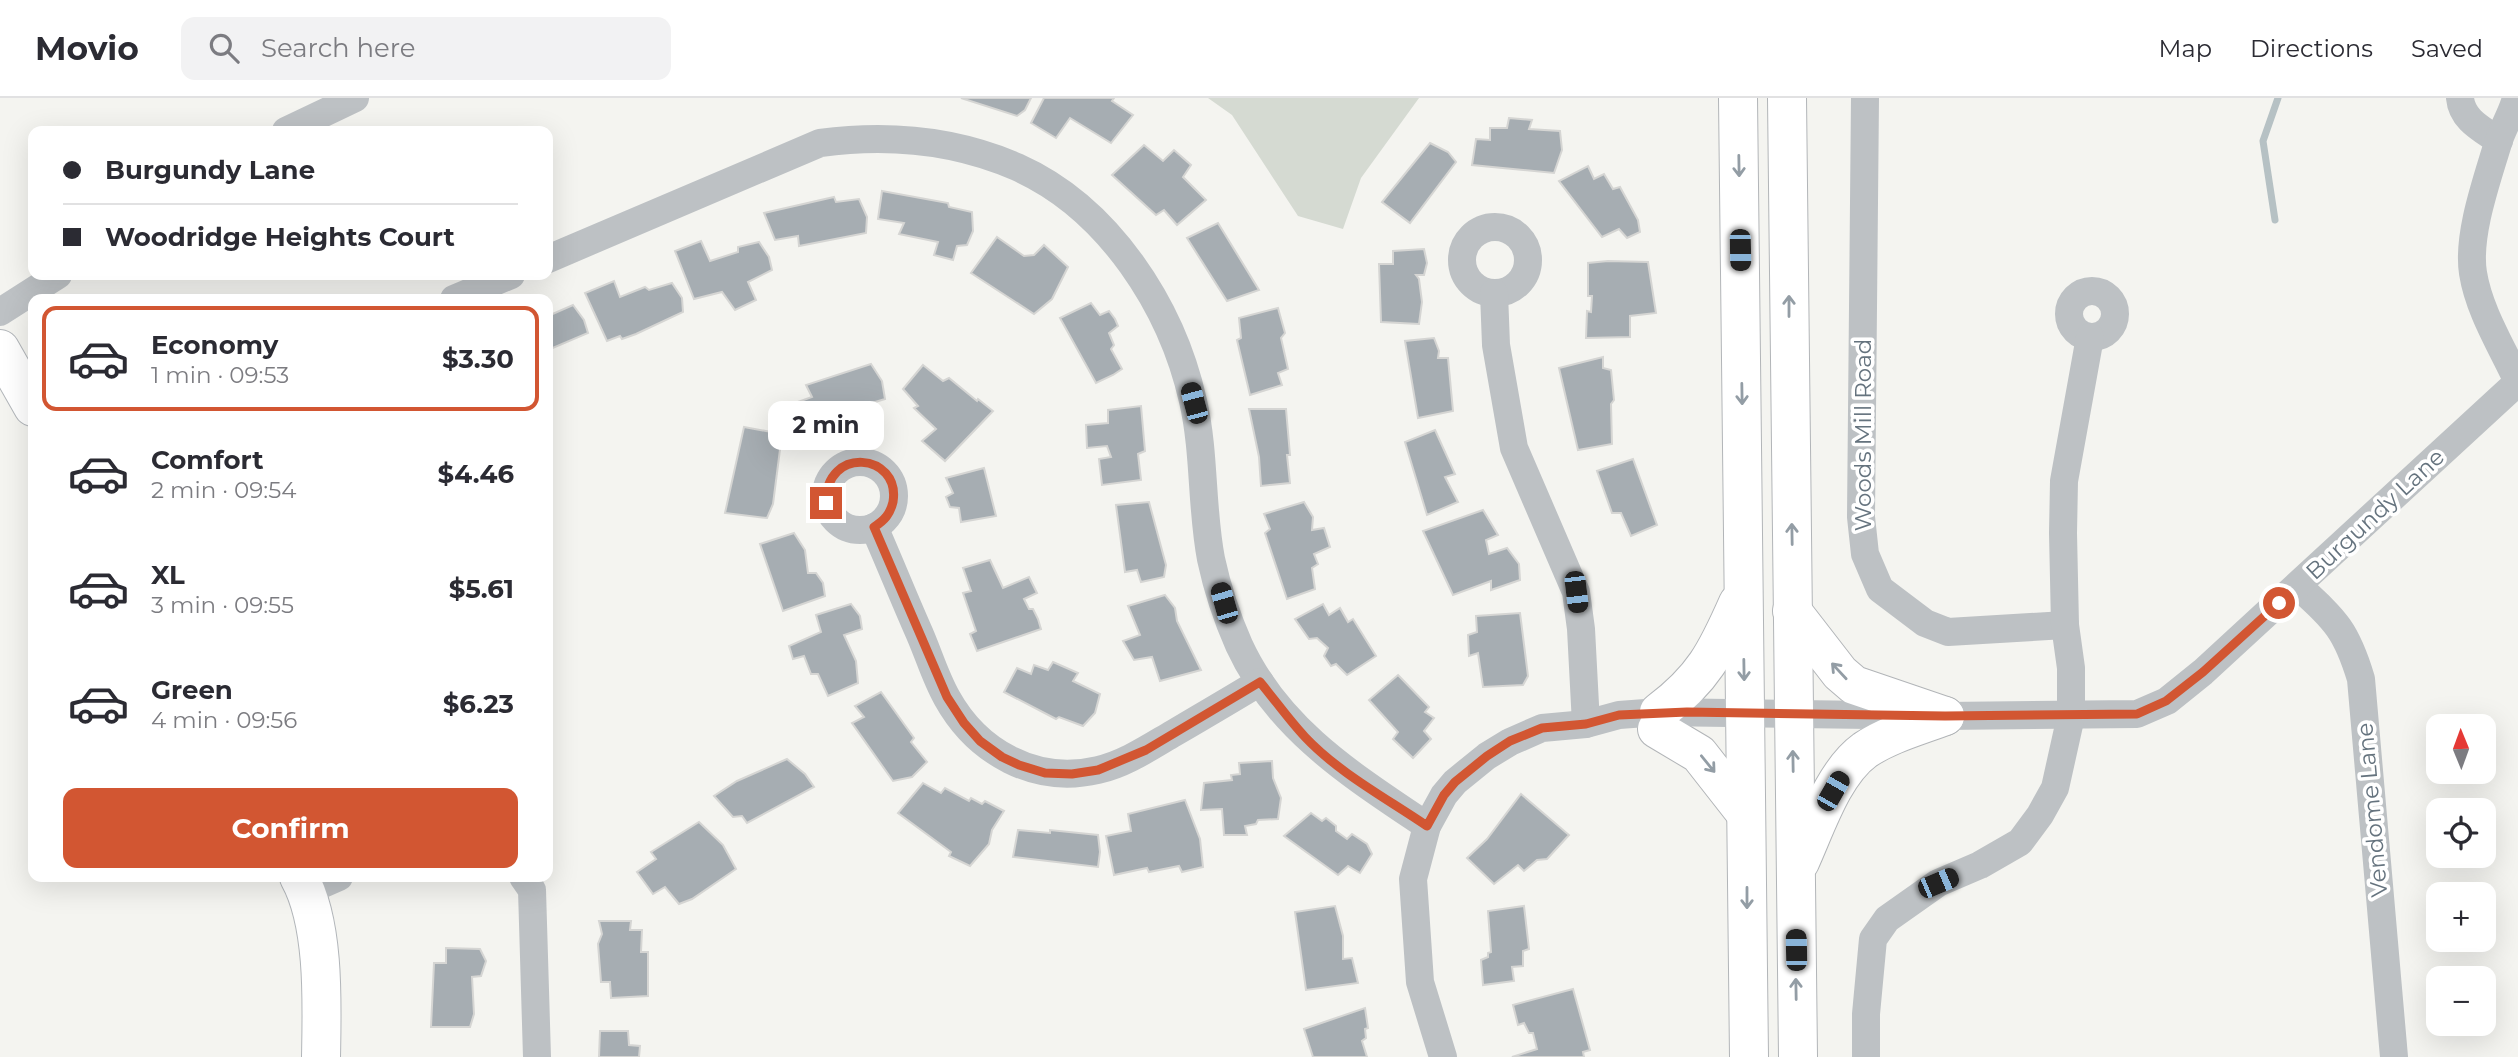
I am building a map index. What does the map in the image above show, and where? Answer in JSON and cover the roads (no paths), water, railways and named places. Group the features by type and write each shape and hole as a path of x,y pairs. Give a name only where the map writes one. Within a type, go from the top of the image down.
{"main road":[{"path":"1738,98 1749,1057"},
{"path":"1787,98 1798,1057"},
{"path":"0,349 28,398"},
{"path":"1743,592 1720,643 1705,668 1691,687 1658,721 1699,754 1746,814"},
{"path":"1792,611 1834,666 1854,685 1945,716"},
{"path":"1794,873 1846,769 1864,751 1889,737 1945,716"},
{"path":"315,882 322,1016 321,1057"}],"street":[{"path":"296,126 355,98"},
{"name":"Woods Mill Road","path":"1865,98 1861,517 1865,554 1881,589 1925,623 1948,632 2065,625"},
{"path":"2460,98 2466,117 2499,141"},
{"path":"2515,98 2499,141 2477,220 2473,272 2480,300 2518,382"},
{"path":"553,257 820,143 879,138 942,144 975,152 1018,168 1056,190 1085,213 1114,243 1142,279 1181,357 1198,426 1211,558 1239,645 1260,682 1305,737 1325,755 1427,826"},
{"path":"28,294 50,280"},
{"path":"466,294 499,280"},
{"path":"1493,293 1496,345 1514,448 1576,592 1581,629 1586,724"},
{"path":"0,312 28,294"},
{"path":"1866,1057 1866,1014 1873,939 1886,919 1938,883 1980,865 2020,842 2055,788 2071,716 2071,668 2065,625 2064,481 2090,337"},
{"name":"Burgundy Lane","path":"1443,1057 1420,982 1413,879 1427,826 1444,795 1455,782 1510,741 1542,728 1586,724 1619,715 1658,721 1745,720 1793,715 2137,714 2166,701 2203,672 2518,382"},
{"path":"874,527 947,697 980,741 1019,765 1045,773 1072,774 1098,770 1146,750 1260,682"},
{"name":"Vendome Lane","path":"2298,586 2336,621 2352,649 2361,679 2393,1057"},
{"path":"526,882 532,890 537,1057"}],"waterway":[{"path":"2275,220 2263,141 2278,98"}]}
